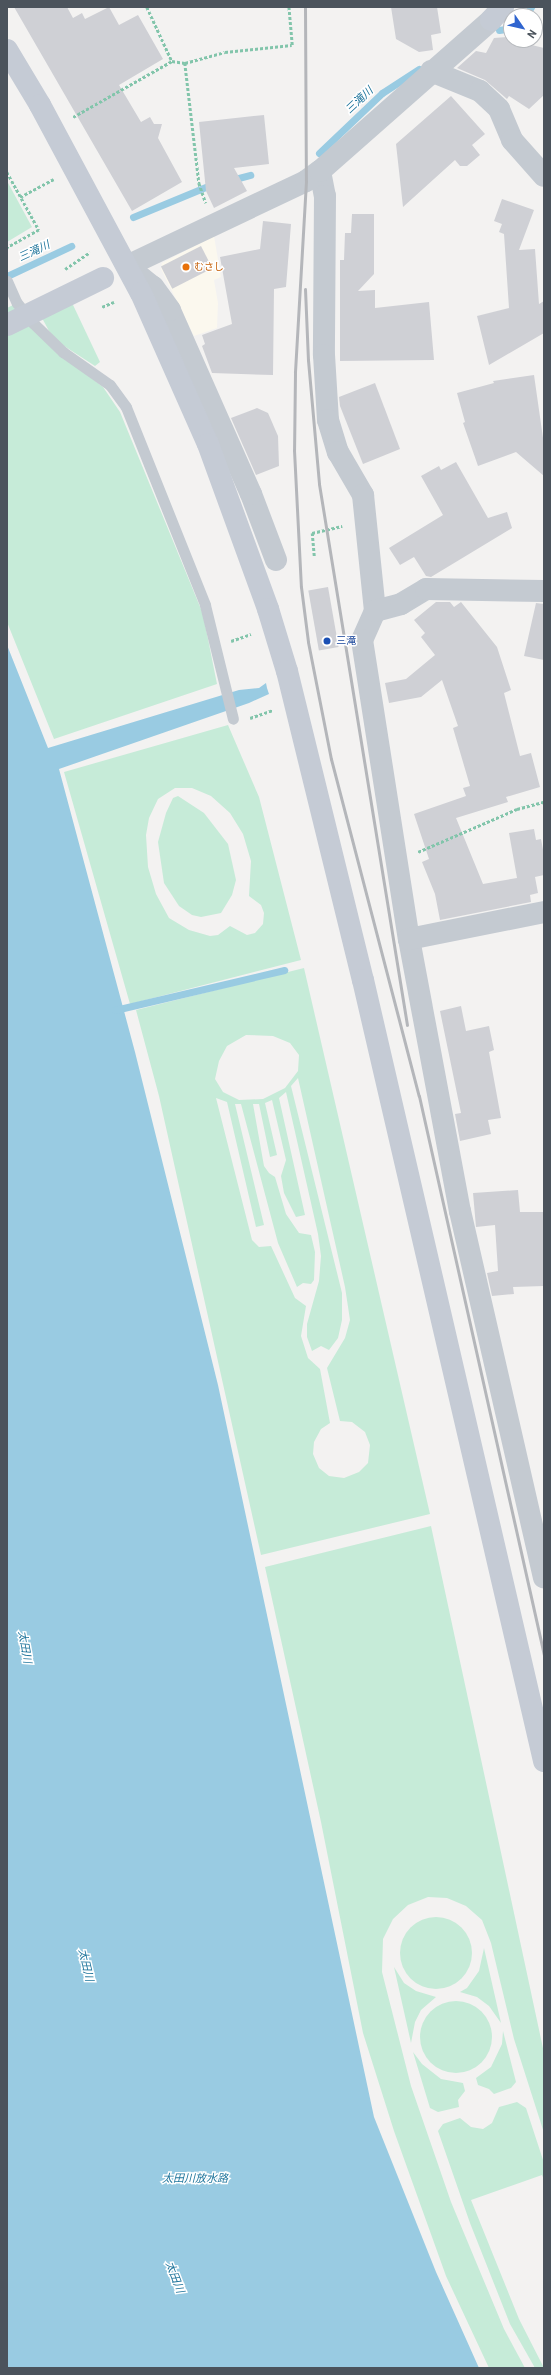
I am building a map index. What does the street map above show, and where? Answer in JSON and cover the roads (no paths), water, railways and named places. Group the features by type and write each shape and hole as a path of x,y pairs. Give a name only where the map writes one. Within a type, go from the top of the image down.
{"street":[{"path":"7,325 306,181 320,172 497,13"},
{"path":"7,50 40,105 127,266 208,444 250,556 287,671 443,1319 544,1761"},
{"path":"431,71 480,92 499,109 512,140 544,176"},
{"path":"320,172 325,196 324,356 328,420 338,452 363,496 375,611 362,640 409,939 460,1211 544,1577"},
{"path":"127,266 153,287 170,310 251,494 276,560"},
{"path":"375,611 401,604 426,589 544,591"},
{"path":"409,939 544,912"}],"lane":[{"path":"7,281 17,303 33,323 63,352 110,385 126,407 205,605 223,687 233,719"}],"water":[{"name":"太田川放水路","path":"7,645 48,748 239,690 259,688 266,683 269,694 249,703 59,769 135,1052 218,1385 374,2117 436,2272 479,2368 7,2368"}],"waterway":[{"name":"三滝川","path":"499,30 503,29"},
{"name":"三滝川","path":"319,153 382,93 419,69"},
{"name":"三滝川","path":"231,180 250,175"},
{"name":"三滝川","path":"133,217 213,184"},
{"name":"三滝川","path":"7,276 71,246"},
{"path":"115,1010 284,970"}],"railway":[{"path":"305,7 306,181 295,373 294,450 301,587 308,642 331,759 419,1096 544,1655"},
{"path":"305,289 308,360 319,484 407,1025"}],"place":[{"name":"むさし","path":"186,267"},
{"name":"三滝","path":"327,641"}],"water label":[{"name":"太田川","path":"25,1647"},
{"name":"太田川","path":"86,1965"},
{"name":"太田川","path":"175,2277"}]}
